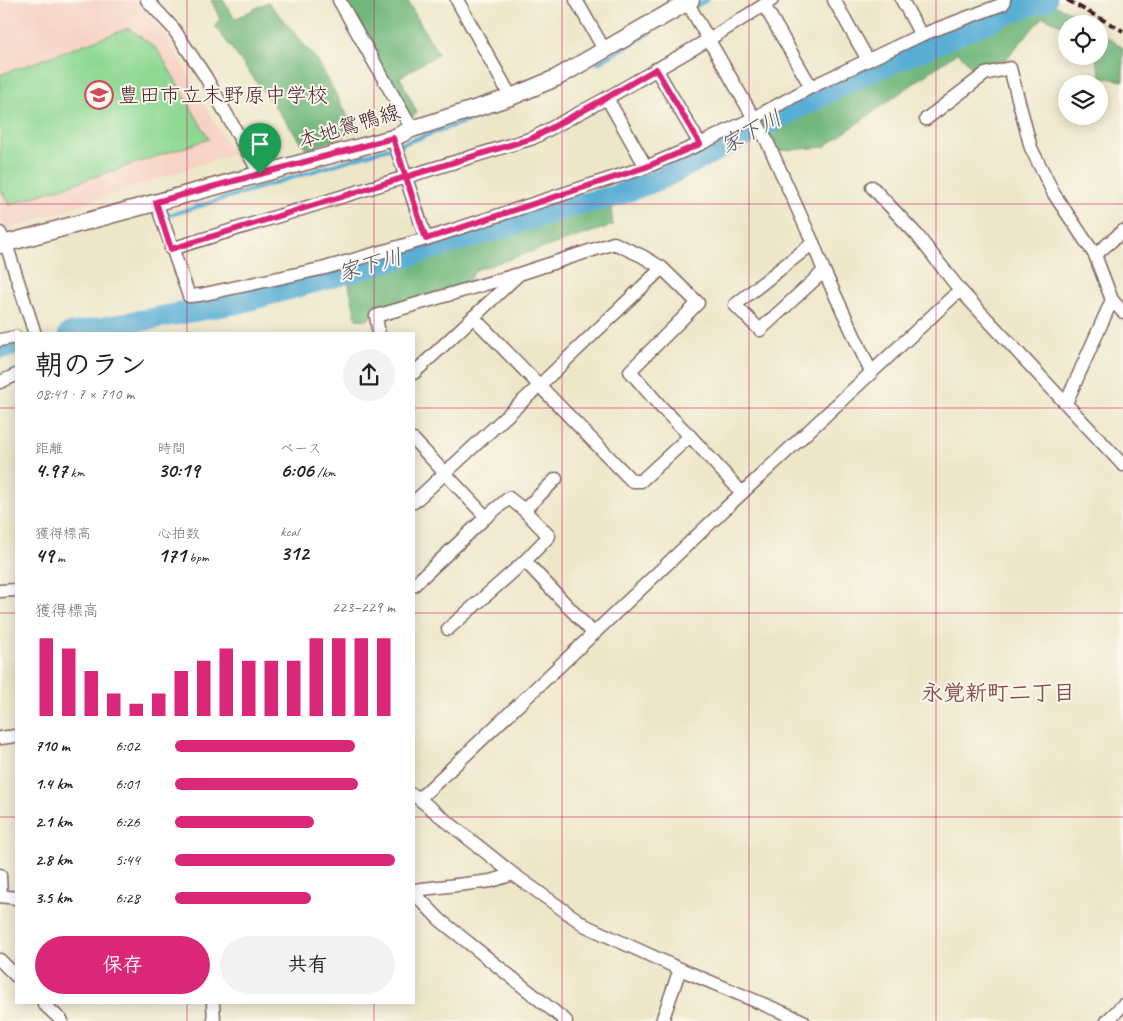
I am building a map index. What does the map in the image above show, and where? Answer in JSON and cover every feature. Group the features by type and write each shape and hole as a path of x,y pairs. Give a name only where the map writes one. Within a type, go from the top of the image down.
{"main road":[{"name":"本地鴛鴨線","path":"2,241 156,202 393,138 412,129 511,97 556,78 689,1"}],"street":[{"path":"147,0 173,28 205,76 260,174"},
{"path":"338,0 412,129"},
{"path":"457,0 511,97"},
{"path":"576,0 605,50"},
{"path":"834,0 868,60"},
{"path":"902,0 921,35"},
{"path":"156,202 189,296 325,268 426,239 646,167 700,144 754,118 811,87 921,35 1003,4 1004,0"},
{"path":"689,1 708,40 766,138 871,372"},
{"path":"171,249 533,138 708,40 768,2 811,87"},
{"path":"926,119 985,74 1010,68 1031,148 1054,194 1095,254 1112,300 1123,312"},
{"path":"656,69 700,144"},
{"path":"606,98 646,167"},
{"path":"393,138 426,239"},
{"path":"872,187 917,235 960,290 1123,465"},
{"path":"1095,254 1123,231"},
{"path":"2,241 33,332"},
{"path":"379,332 376,316 519,274 614,243 662,268 698,302 630,371 742,492"},
{"path":"814,243 735,305 760,330 824,270"},
{"path":"415,501 662,268"},
{"path":"415,372 519,274"},
{"path":"803,1021 680,969 586,926 513,874 416,797 594,634 742,492 960,290"},
{"path":"1066,403 1112,300"},
{"path":"473,317 632,481 641,481 690,436"},
{"path":"0,340 15,336"},
{"path":"0,382 15,375"},
{"path":"415,441 486,517"},
{"path":"524,510 556,479"},
{"path":"415,584 486,517 509,498 524,510 549,536 525,561 448,629"},
{"path":"525,561 594,634"},
{"path":"0,590 15,590"},
{"path":"0,738 15,736"},
{"path":"415,891 492,881 513,874"},
{"path":"0,875 1,896 15,898"},
{"path":"415,892 440,920 566,1021"},
{"path":"0,960 15,975"},
{"path":"662,1021 680,969"},
{"path":"44,1004 62,1021"},
{"path":"213,1004 214,1021"},
{"path":"1107,1021 1123,1005"}],"shaded area":[{"name":"豊田市立末野原中学校","path":"0,0 134,0 166,35 232,154 6,230 0,219"}],"green space":[{"path":"211,0 223,0 235,19 268,2 317,60 356,131 307,150 215,26 220,19"},
{"path":"343,0 407,0 438,54 400,77 417,113 410,119"},
{"path":"1051,4 1078,15 1058,15 1058,24 1043,17 1003,62 974,70 958,52 824,147 778,151 767,128 853,83 1006,16"},
{"name":"豊田市立末野原中学校","path":"129,28 158,50 209,139 9,205 0,188 0,75"},
{"path":"1108,37 1123,48 1123,81 1108,78 1108,75 1100,75 1098,65 1108,65"},
{"path":"610,201 613,225 476,270 466,284 376,309 368,320 356,319 348,280"}],"waterway":[{"path":"693,8 707,0"},
{"name":"家下川","path":"80,332 242,302 415,254 580,204 612,197 663,178 854,79 1008,13 1046,0"},
{"path":"999,8 1008,13"},
{"path":"598,63 650,33"},
{"path":"170,215 402,144 501,109"},
{"name":"家下川","path":"0,348 15,345"}],"railway":[{"path":"1067,0 1123,31"}],"place":[{"name":"豊田市立末野原中学校","path":"99,95"}],"district":[{"name":"永覚新町二丁目","path":"998,693"}],"route":[{"path":"260,174 156,202 171,249 406,178 533,138 656,69 700,144 646,167 426,239 406,178 393,138 260,174"}]}
